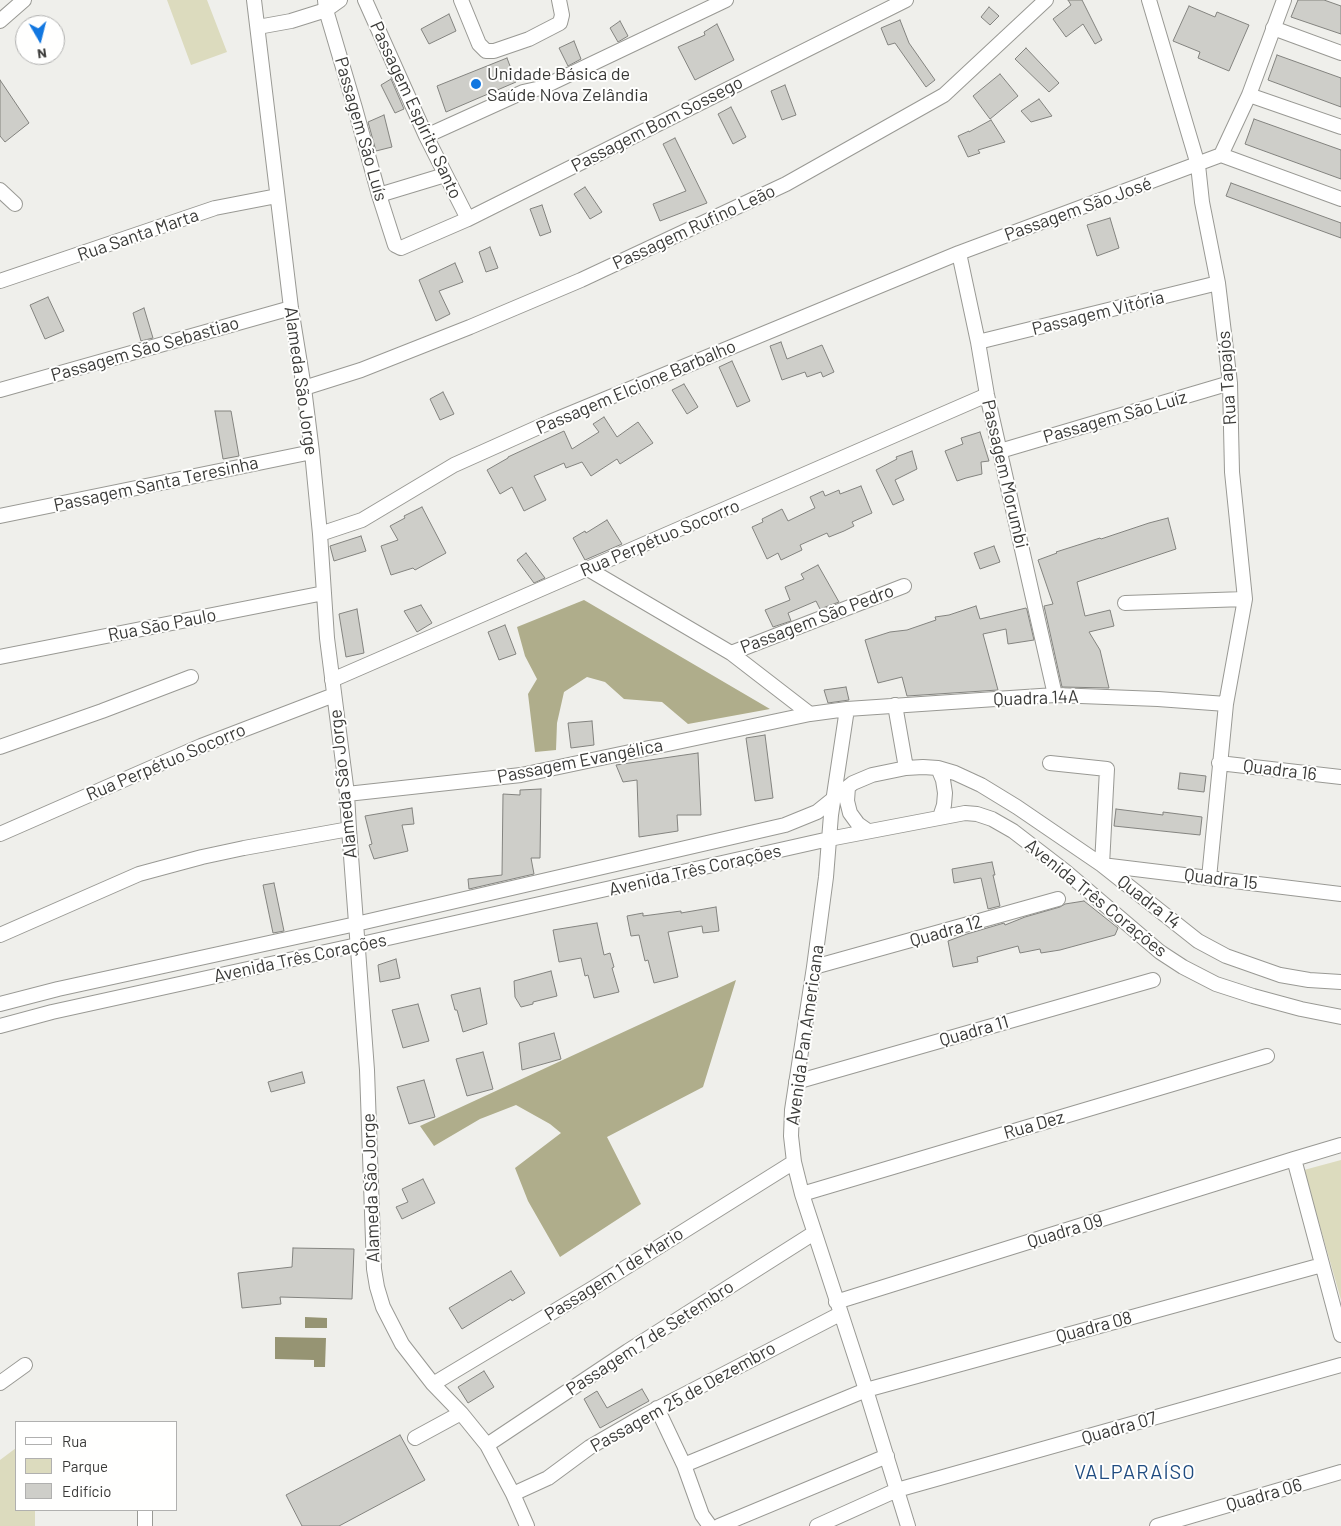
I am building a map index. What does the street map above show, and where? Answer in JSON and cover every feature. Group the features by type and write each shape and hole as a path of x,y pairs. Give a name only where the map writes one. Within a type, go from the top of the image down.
{"street":[{"path":"0,21 24,0"},
{"name":"Alameda São Jorge","path":"254,0 291,308 312,452 327,638 347,794 366,1070 375,1278 383,1307 402,1344 433,1384 461,1413 487,1445 513,1494 527,1526"},
{"path":"258,27 292,21 340,0"},
{"name":"Passagem Espírito Santo","path":"365,0 426,136 468,219"},
{"path":"461,0 479,44 486,51 494,51 529,39 560,23 562,15 559,0"},
{"path":"426,136 523,92 541,88 726,0"},
{"name":"Passagem Bom Sossego","path":"407,247 468,219 906,0"},
{"name":"Passagem Rufino Leão","path":"304,388 361,370 478,324 581,280 786,184 944,95 1046,0"},
{"name":"Rua Tapajós","path":"1150,0 1198,165 1202,202 1218,283 1230,383 1232,472 1245,599 1226,704 1209,878"},
{"path":"1284,0 1249,95 1221,155 1341,199"},
{"name":"Passagem São Luís","path":"326,5 378,195 395,245 401,248 407,247"},
{"path":"1274,28 1341,53"},
{"path":"1249,95 1341,127"},
{"name":"Passagem São José","path":"959,253 1221,155"},
{"path":"378,195 445,175"},
{"path":"0,190 15,204"},
{"name":"Rua Santa Marta","path":"0,281 215,208 277,196"},
{"name":"Passagem Morumbi","path":"959,253 1000,451 1055,695"},
{"name":"Passagem Elcione Barbalho","path":"320,534 362,520 454,465 550,422 959,253"},
{"name":"Passagem Vitória","path":"978,342 1218,283"},
{"name":"Passagem São Sebastiao","path":"0,390 291,308"},
{"name":"Passagem São Luíz","path":"1000,451 1230,383"},
{"name":"Rua Perpétuo Socorro","path":"332,680 988,395"},
{"name":"Passagem Santa Teresinha","path":"0,516 312,452"},
{"path":"588,569 731,653 810,714"},
{"name":"Passagem São Pedro","path":"731,653 904,586"},
{"name":"Rua São Paulo","path":"0,657 324,593"},
{"path":"1125,603 1245,599"},
{"path":"0,747 192,677"},
{"name":"Rua Perpétuo Socorro","path":"0,834 201,746 334,695"},
{"name":"Quadra 14A","path":"847,709 1055,695 1226,704"},
{"path":"895,705 906,768"},
{"name":"Passagem Evangélica","path":"347,794 522,774 810,714 847,709"},
{"name":"Avenida Pan Americana","path":"847,709 833,800 826,877 814,967 792,1110 791,1136 794,1162 802,1194 836,1312 866,1390 908,1526"},
{"name":"Quadra 14","path":"1050,763 1107,769 1102,865 1198,941 1226,956 1280,975 1309,980 1341,982"},
{"name":"Quadra 16","path":"1219,763 1341,777"},
{"name":"Avenida Três Corações","path":"0,1004 784,825 817,812 853,783 872,775 906,768 938,768 955,773 981,785 1017,807 1102,865"},
{"path":"938,768 946,792 940,817"},
{"path":"848,787 847,801 850,813 858,824 868,831"},
{"name":"Avenida Três Corações","path":"0,1026 52,1012 357,946 829,839 965,813 977,814 992,819 1013,831 1065,871 1160,952 1183,967 1210,980 1272,1002 1341,1016"},
{"path":"0,935 139,874 244,848 349,829"},
{"name":"Quadra 15","path":"1102,865 1341,894"},
{"name":"Quadra 12","path":"814,967 1058,899"},
{"name":"Quadra 11","path":"796,1082 1153,980"},
{"name":"Rua Dez","path":"802,1194 1267,1056"},
{"name":"Quadra 09","path":"836,1312 1341,1145"},
{"path":"1294,1159 1341,1335"},
{"name":"Passagem 1 de Mario","path":"433,1384 593,1288 794,1162"},
{"name":"Passagem 7 de Setembro","path":"487,1445 628,1351 814,1233"},
{"name":"Quadra 08","path":"684,1465 866,1390 1322,1265"},
{"name":"Passagem 25 de Dezembro","path":"513,1494 548,1478 590,1447 657,1408 836,1312"},
{"path":"0,1383 25,1365"},
{"name":"Quadra 07","path":"817,1526 897,1490 1341,1365"},
{"path":"657,1408 684,1465 702,1515 710,1526"},
{"path":"415,1438 461,1413"},
{"path":"719,1526 887,1456"},
{"name":"Quadra 06","path":"1157,1526 1341,1472"},
{"path":"145,1511 145,1526"}],"green space":[{"path":"167,0 207,0 227,52 191,65"},
{"path":"1341,1160 1341,1300 1304,1170"},
{"path":"15,1449 15,1511 35,1511 35,1526 0,1526 0,1460"}],"shaded area":[{"path":"584,600 770,709 688,724 662,702 624,699 605,682 587,677 564,692 557,723 556,750 535,752 528,694 537,679 525,656 517,627"},
{"path":"736,980 703,1087 607,1137 641,1204 560,1257 528,1201 515,1168 561,1133 550,1124 516,1105 480,1119 434,1146 420,1126"},
{"path":"305,1317 327,1318 327,1328 305,1328"},
{"path":"275,1337 326,1338 325,1367 314,1367 314,1360 275,1359"}],"building":[{"path":"1068,0 1082,0 1102,40 1095,44 1083,24 1066,37 1053,19 1071,5"},
{"path":"1298,0 1324,0 1341,6 1341,34 1291,17"},
{"path":"1189,6 1215,17 1217,12 1249,25 1229,71 1198,58 1200,52 1173,41"},
{"path":"989,7 999,16 990,25 981,17"},
{"path":"449,14 456,31 429,44 421,29"},
{"path":"900,20 909,43 935,80 926,87 895,43 888,45 881,28"},
{"path":"620,21 628,36 618,42 610,28"},
{"path":"717,24 734,60 695,80 678,47 705,35 704,32"},
{"path":"574,41 581,59 568,66 559,48"},
{"path":"1026,48 1059,83 1049,92 1015,59"},
{"path":"1277,55 1341,78 1341,107 1268,80"},
{"name":"Unidade Básica de Saúde Nova Zelândia","path":"507,58 516,82 446,112 437,86"},
{"path":"1000,74 1018,96 990,119 973,96"},
{"path":"391,79 404,109 395,113 381,85"},
{"path":"0,80 29,123 5,142 0,136"},
{"path":"785,85 796,115 782,120 771,91"},
{"path":"1039,99 1052,116 1031,122 1021,111"},
{"path":"731,107 746,137 733,144 718,114"},
{"path":"384,115 392,147 376,151 368,122"},
{"path":"1254,119 1341,150 1341,179 1245,144"},
{"path":"991,120 1005,142 978,150 980,153 968,157 958,136"},
{"path":"675,138 707,203 660,221 653,204 686,191 663,144"},
{"path":"1231,183 1341,223 1341,238 1226,196"},
{"path":"585,187 602,212 590,219 574,194"},
{"path":"542,205 551,232 540,236 530,209"},
{"path":"1110,218 1119,248 1097,256 1087,225"},
{"path":"490,247 498,268 486,272 479,252"},
{"path":"455,263 463,282 439,291 450,314 436,321 419,280"},
{"path":"48,297 64,331 45,339 30,305"},
{"path":"144,308 153,338 141,341 133,313"},
{"path":"781,342 787,359 822,345 834,372 823,377 821,372 807,377 805,372 782,380 770,346"},
{"path":"732,361 750,401 737,407 719,367"},
{"path":"684,384 698,407 687,414 672,390"},
{"path":"443,392 454,414 440,420 430,399"},
{"path":"215,411 231,411 239,456 223,459"},
{"path":"604,417 617,437 638,422 653,443 620,464 617,459 591,476 582,462 566,468 564,463 534,476 546,500 524,511 512,487 500,494 487,470 508,457 564,431 572,449 599,432 593,424"},
{"path":"980,432 989,461 981,462 982,474 957,481 945,451 963,444 961,438"},
{"path":"912,451 917,469 895,480 904,500 893,505 876,470 897,459 896,457"},
{"path":"861,486 872,513 852,522 854,526 844,531 829,537 827,533 800,545 802,550 781,560 778,553 767,559 752,527 763,522 762,519 782,509 788,521 815,508 810,497 823,491 825,496 839,490 840,494"},
{"path":"422,507 446,553 415,570 413,568 391,575 381,546 398,540 390,526"},
{"path":"1168,518 1176,549 1077,582 1085,616 1110,610 1114,626 1089,632 1100,650 1109,688 1062,687 1044,606 1053,604 1038,560 1056,552"},
{"path":"607,520 622,544 585,560 573,538 585,531 586,533"},
{"path":"361,536 366,551 334,561 330,546"},
{"path":"994,546 1000,562 980,569 974,553"},
{"path":"526,553 545,578 534,583 517,560"},
{"path":"818,565 839,602 820,609 816,601 788,613 791,621 773,627 765,610 790,600 785,587 804,579 801,574"},
{"path":"421,605 432,623 417,632 404,611"},
{"path":"976,606 980,619 1026,608 1027,610 1034,640 1008,644 1006,629 983,634 998,690 907,696 902,677 878,683 865,640 890,632 907,630 936,620 935,617 949,615"},
{"path":"357,609 364,653 346,657 339,614"},
{"path":"505,625 516,654 499,660 488,632"},
{"path":"846,687 849,700 828,703 824,690"},
{"path":"592,721 594,745 571,748 568,723"},
{"path":"765,735 773,798 755,801 746,738"},
{"path":"698,753 701,815 677,815 678,831 639,837 637,780 623,782 616,765"},
{"path":"1180,773 1206,776 1204,792 1178,789"},
{"path":"541,789 540,858 531,858 534,874 469,889 468,879 502,875 503,794 520,795 520,790"},
{"path":"412,808 414,824 402,825 408,851 374,859 369,845 372,844 365,816"},
{"path":"1116,809 1163,815 1163,812 1202,817 1200,835 1114,826"},
{"path":"992,862 1000,906 988,909 981,878 954,883 952,869"},
{"path":"274,883 284,931 273,933 263,885"},
{"path":"1084,901 1118,928 1115,935 1060,950 1041,953 1040,949 1020,953 1018,946 977,957 978,962 953,967 948,941 1004,923 1005,925 1065,904"},
{"path":"716,907 719,931 703,933 702,926 668,932 678,977 654,983 648,960 645,961 639,935 631,936 627,916 643,913 643,916 681,911 681,913"},
{"path":"597,923 604,955 610,953 619,992 594,998 588,975 585,976 581,958 559,962 553,930"},
{"path":"396,959 400,978 380,982 378,965"},
{"path":"551,971 557,996 521,1007 515,997 514,981"},
{"path":"480,988 487,1024 463,1032 451,995"},
{"path":"418,1004 429,1041 403,1048 392,1010"},
{"path":"554,1033 561,1059 522,1070 519,1043"},
{"path":"483,1052 493,1089 467,1096 456,1059"},
{"path":"302,1072 305,1083 271,1092 268,1082"},
{"path":"424,1080 435,1117 409,1124 397,1087"},
{"path":"423,1179 435,1203 402,1219 396,1207 408,1202 402,1189"},
{"path":"293,1248 354,1249 352,1299 280,1297 281,1304 242,1308 238,1273 292,1267"},
{"path":"511,1271 525,1293 512,1301 511,1299 462,1329 449,1308"},
{"path":"484,1371 494,1387 468,1403 458,1387"},
{"path":"642,1389 649,1401 600,1428 584,1399 597,1391 607,1408"},
{"path":"400,1435 425,1480 339,1526 302,1526 286,1495"}],"place":[{"name":"Unidade Básica de Saúde Nova Zelândia","path":"476,84"}],"district":[{"name":"VALPARAÍSO","path":"1135,1472"}]}
